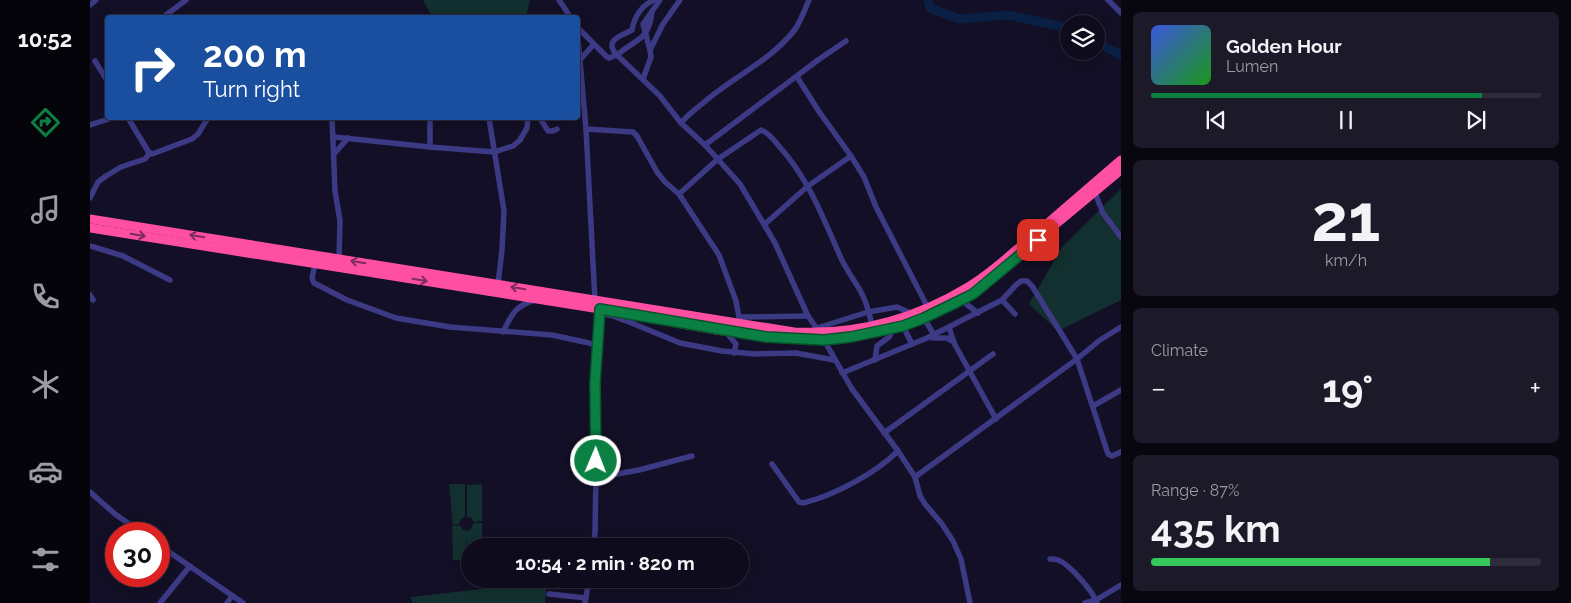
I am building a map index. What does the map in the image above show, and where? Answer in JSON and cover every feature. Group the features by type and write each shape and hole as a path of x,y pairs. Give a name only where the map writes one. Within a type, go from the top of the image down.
{"highway":[{"path":"873,330 928,308 970,286 1121,160"},
{"path":"90,228 786,339 820,334 893,329 924,318 961,300 980,288 1121,170"},
{"path":"90,219 498,284 598,308 740,320 794,332 820,334"}],"street":[{"path":"90,5 96,0"},
{"path":"166,15 186,0"},
{"path":"559,0 569,15"},
{"path":"632,30 640,12 649,2 654,0"},
{"path":"660,0 643,24 617,38 611,45 611,49 660,96 681,123 705,145 740,184 776,243 808,316 834,360 884,433 898,450 915,477 920,496 949,536 961,559 970,603"},
{"path":"650,50 663,24 680,0"},
{"path":"681,123 686,116 723,86 769,55 796,27 809,0"},
{"path":"1108,0 1121,13"},
{"path":"580,30 593,45 609,58 645,35 650,25 652,11"},
{"path":"643,24 651,57 643,79"},
{"path":"705,145 846,41"},
{"path":"593,45 580,60 580,74 586,130 598,308 595,383 594,538"},
{"path":"95,61 105,77"},
{"path":"797,76 864,177 876,207 928,308"},
{"path":"90,125 106,120"},
{"path":"129,120 150,153"},
{"path":"90,198 98,182 106,176 121,167 145,159 150,153 152,154 192,139 198,134 207,120"},
{"path":"332,120 335,191 340,221 339,259"},
{"path":"430,120 430,147"},
{"path":"489,120 504,211 498,284"},
{"path":"334,137 494,152 513,146 520,140 527,128 528,120"},
{"path":"541,120 548,131 557,129"},
{"path":"586,130 633,132 657,172 679,194 719,255 736,301 740,320 808,316"},
{"path":"679,194 718,159 758,131 764,130 794,163 808,186 841,257 864,298 877,346 875,360"},
{"path":"334,154 348,138"},
{"path":"765,224 808,186 851,156"},
{"path":"1095,193 1103,213 1121,237"},
{"path":"90,246 123,256 170,280"},
{"path":"315,264 312,278 314,283 348,300 396,318 450,327 552,335 597,346"},
{"path":"842,373 934,335 1002,300 1021,281 1026,281 1032,286 1077,359 1108,454 1112,456 1121,452"},
{"path":"503,332 513,312 520,306 538,299"},
{"path":"961,300 978,313"},
{"path":"1002,300 1015,314"},
{"path":"820,334 868,312 897,307 914,314"},
{"path":"598,308 680,343 734,353 796,353 834,360"},
{"path":"924,318 934,335"},
{"path":"903,326 912,344"},
{"path":"915,477 1121,326"},
{"path":"949,327 954,342 996,419"},
{"path":"877,346 886,340 893,329"},
{"path":"727,331 736,344 734,353"},
{"path":"927,338 947,338 954,342"},
{"path":"884,433 993,354"},
{"path":"1093,406 1121,390"},
{"path":"772,464 799,502 803,503 840,490 882,464 898,450"},
{"path":"595,478 692,456"},
{"path":"90,492 126,522"},
{"path":"170,552 242,603"},
{"path":"1050,559 1058,560 1064,564 1086,584 1096,601"},
{"path":"160,603 190,566"},
{"path":"1084,603 1096,601 1121,584"},
{"path":"549,594 586,600"},
{"path":"227,603 232,596"}],"green space":[{"path":"423,0 530,0 526,15 431,15"},
{"path":"1121,189 1121,300 1058,331 1029,304 1062,247"},
{"path":"449,484 465,484 465,517 461,519 459,524 453,525"},
{"path":"482,484 482,521 474,522 471,518 467,517 467,485"},
{"path":"474,523 482,523 482,538 466,538 466,534 466,538 461,538 461,560 453,560 452,526 460,525 463,530 470,530"},
{"path":"490,588 546,588 545,603 412,603 411,597"}],"waterway":[{"path":"928,0 930,8 959,19 1008,15 1060,26"},
{"path":"1105,47 1121,55"}],"route":[{"path":"596,461 595,383 600,309 766,337 824,340 874,334 924,318 973,294 1038,240"}]}
